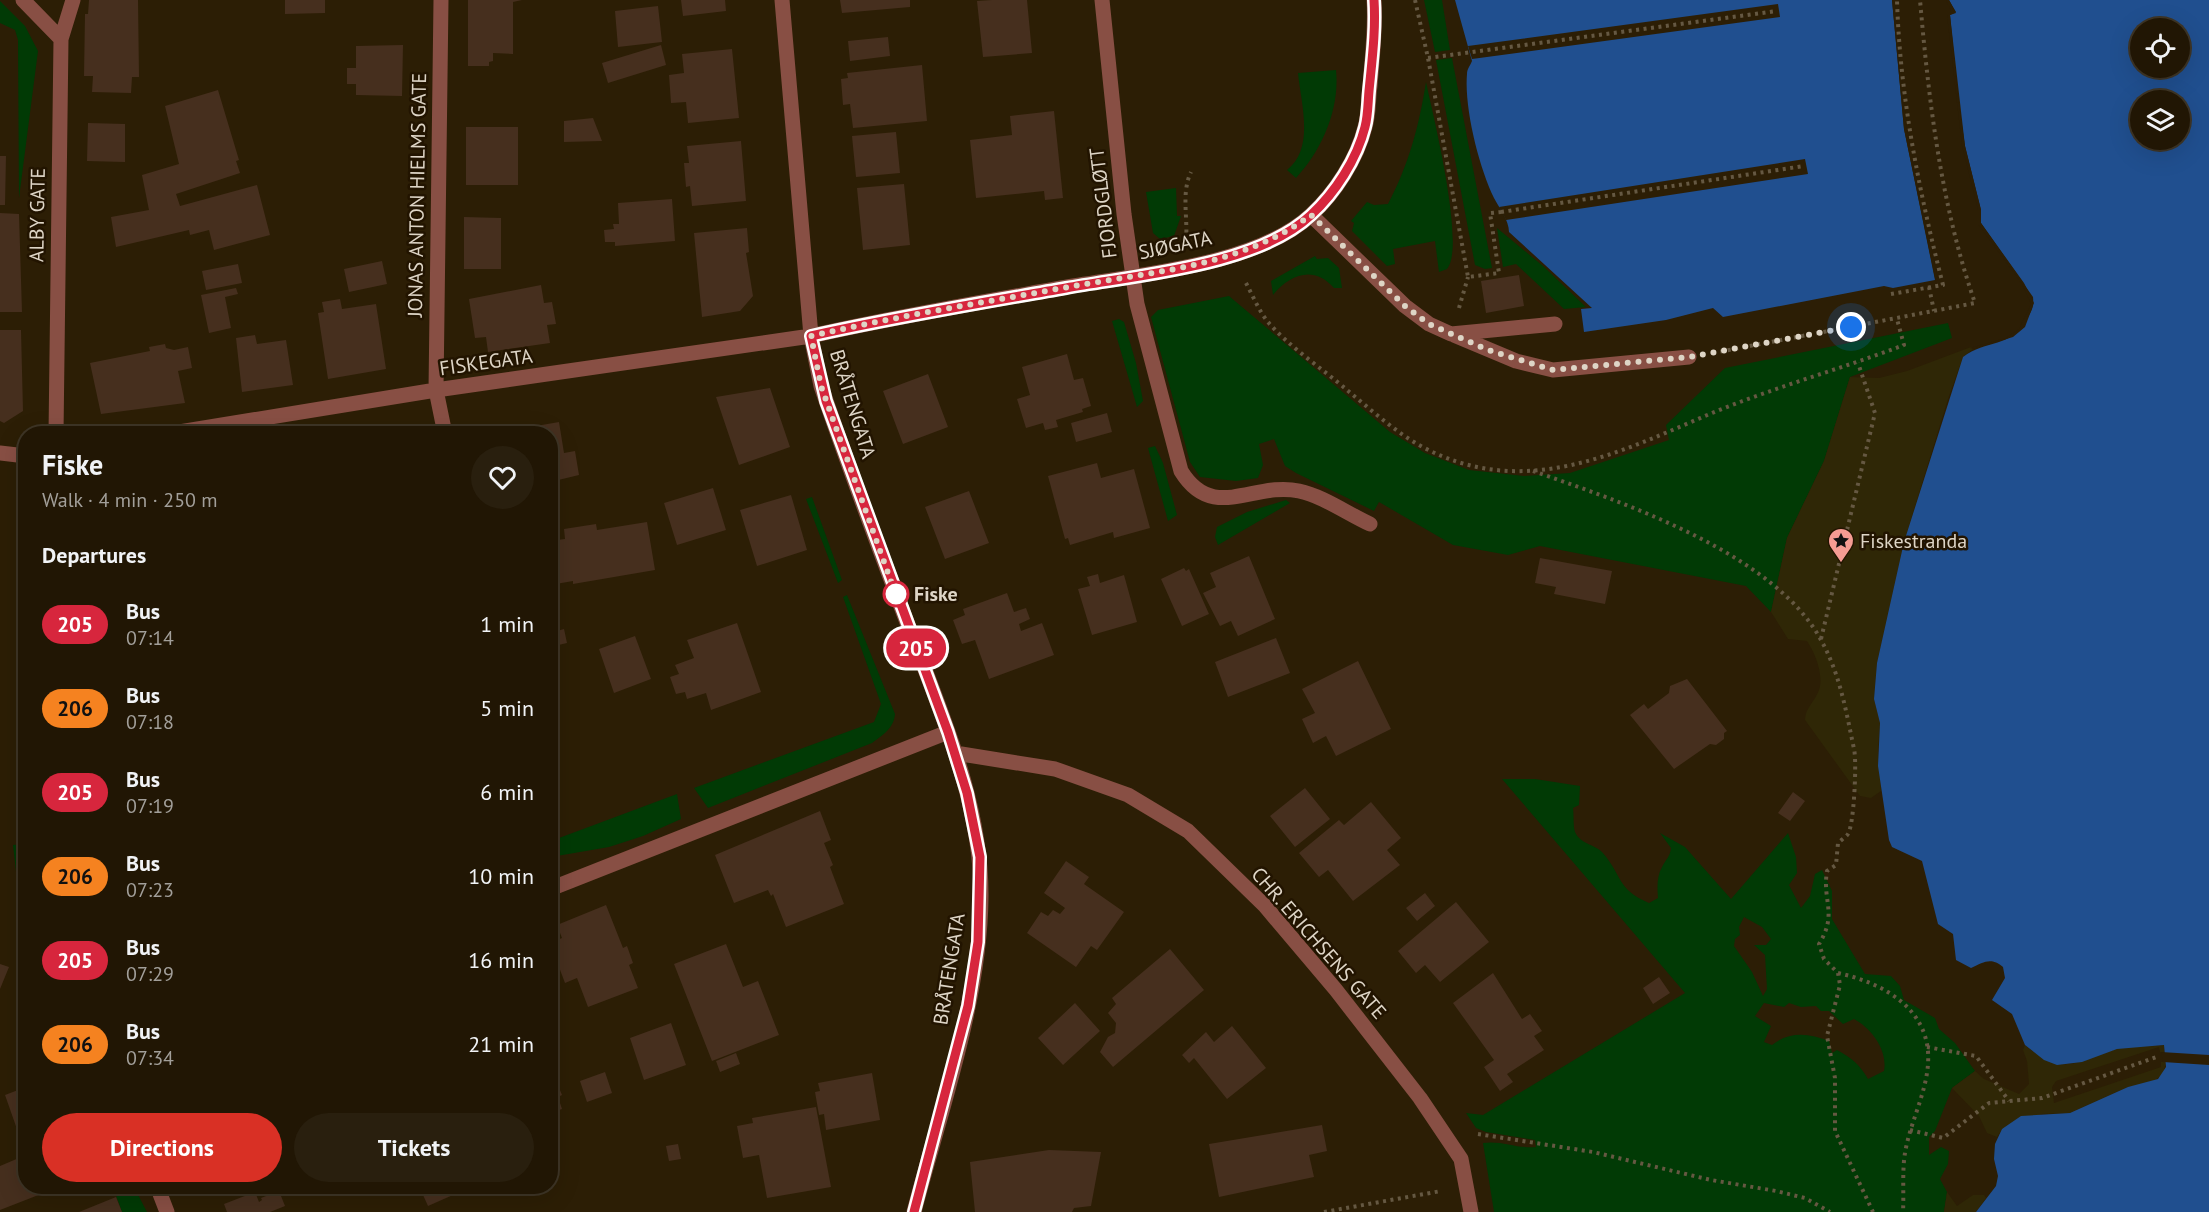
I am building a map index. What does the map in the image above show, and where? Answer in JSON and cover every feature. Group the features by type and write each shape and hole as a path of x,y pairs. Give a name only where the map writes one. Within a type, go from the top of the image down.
{"street":[{"path":"23,0 61,39"},
{"name":"ALBY GATE","path":"56,426 61,39 73,0"},
{"name":"JONAS ANTON HIELMS GATE","path":"441,0 436,390 443,426"},
{"name":"BRÅTENGATA","path":"782,0 811,336 821,386 948,732 967,793 980,857 978,942 968,1006 914,1212"},
{"name":"FJORDGLØTT","path":"1102,0 1124,214 1137,304 1181,471 1190,486 1203,495 1230,497 1288,489 1301,491 1370,524"},
{"name":"SJØGATA","path":"811,336 871,322 1187,267 1261,246 1285,235 1311,215 1335,187 1354,157 1366,126 1376,23 1374,0"},
{"path":"1311,215 1405,306 1429,324 1516,360 1553,370 1689,357"},
{"path":"1451,334 1556,324"},
{"name":"FISKEGATA","path":"216,426 436,390 811,336"},
{"path":"0,453 18,455"},
{"path":"558,886 948,732"},
{"name":"CHR. ERICHSENS GATE","path":"955,753 1055,769 1128,795 1188,831 1265,906 1420,1098 1461,1159 1471,1212"},
{"path":"160,1194 166,1212"}],"path":[{"path":"1414,0 1428,58 1468,277 1499,273 1490,213 1804,166"},
{"path":"1891,294 1943,285 1926,218 1908,121 1897,0"},
{"path":"1689,357 1975,303 1958,255 1943,183 1928,92 1920,0"},
{"path":"1428,58 1777,11"},
{"path":"1185,243 1187,215 1185,185 1191,172"},
{"path":"1246,283 1268,322 1395,429 1445,457 1498,471 1561,469 1589,461 1668,434 1713,413 1788,385 1858,363 1904,345 1897,319"},
{"path":"1929,287 1934,311"},
{"path":"1821,639 1875,413 1858,363"},
{"path":"1533,471 1635,507 1728,554 1777,585 1821,639 1841,687 1857,761 1852,824 1848,834 1838,843 1836,865 1827,872 1825,887 1830,925 1820,944 1824,958 1838,973 1840,985 1827,1036 1835,1078 1835,1131 1873,1212"},
{"path":"1838,973 1861,978 1898,997 1924,1030 1928,1047 1924,1081 1905,1154 1903,1212"},
{"path":"1928,1047 1976,1056 2009,1101"},
{"path":"1910,1130 1943,1138 1989,1103 2042,1098 2159,1056"},
{"path":"1468,1132 1593,1152 1712,1180 1776,1191 1806,1198 1830,1212"},
{"path":"1324,1212 1466,1186"}],"green space":[{"path":"1424,0 1442,0 1450,50 1435,52"},
{"path":"0,1 25,26 38,51 19,198 18,40 15,30 0,23"},
{"path":"1452,58 1492,268 1485,269 1475,265 1436,60"},
{"path":"1336,70 1335,99 1327,128 1314,155 1296,178 1287,170 1296,161 1304,138 1298,73"},
{"path":"1426,82 1441,150 1453,235 1452,256 1447,269 1439,272 1435,241 1393,249 1395,264 1387,266 1352,231 1354,223 1351,221 1367,202 1374,205 1388,204 1402,174 1412,144"},
{"path":"1176,188 1177,216 1181,216 1174,236 1160,239 1153,233 1146,192"},
{"path":"1497,228 1543,266 1586,307 1564,309 1516,264 1503,267"},
{"path":"1315,256 1317,259 1328,258 1339,268 1342,288 1334,288 1318,276 1302,275 1294,277 1273,295 1271,281"},
{"path":"1229,296 1390,432 1425,453 1469,470 1524,476 1570,473 1669,440 1666,425 1725,368 1948,323 1952,338 1850,377 1824,461 1787,538 1771,612 1746,586 1540,546 1508,555 1453,545 1379,502 1374,511 1296,473 1285,466 1274,439 1259,444 1263,465 1258,478 1236,481 1200,477 1190,462 1151,317 1158,310"},
{"path":"1119,319 1124,322 1136,363 1143,401 1137,407 1112,321"},
{"path":"1155,446 1163,463 1177,515 1168,521 1148,448"},
{"path":"812,497 842,580 838,583 806,499"},
{"path":"1286,500 1290,503 1218,545 1215,537 1217,527 1247,512"},
{"path":"847,595 895,714 890,727 872,743 708,808 694,788 874,722 881,704 843,597"},
{"path":"1502,779 1535,779 1580,786 1579,805 1573,808 1574,830 1577,836 1602,852 1625,887 1638,898 1649,903 1658,898 1659,874 1671,848 1660,833 1685,847 1731,899 1788,833 1796,857 1797,873 1789,885 1801,908 1810,896 1815,874 1822,870 1832,891 1832,919 1865,974 1891,976 1900,986 1904,1000 1935,1018 1939,1029 1955,1043 1975,1071 1952,1088 1935,1131 1929,1137 1929,1155 1941,1147 1949,1151 1948,1164 1940,1179 1947,1192 1944,1212 1494,1212 1483,1143 1536,1147 1535,1140 1486,1132 1476,1128 1466,1113 1483,1115 1685,993","holes":["1744,917 1762,927 1771,939 1766,945 1754,945 1765,955 1767,989 1763,996 1752,972 1734,946 1735,939 1740,935 1739,927","1764,1003 1784,1007 1789,1003 1801,1007 1816,1006 1821,1011 1829,1011 1843,1024 1854,1019 1877,1040 1885,1063 1884,1071 1868,1079 1851,1059 1837,1050 1832,1053 1829,1041 1814,1036 1792,1035 1772,1045 1764,1042 1771,1026 1755,1016"]},
{"path":"677,794 681,819 643,836 609,847 558,856 558,838"},
{"path":"18,844 18,889 13,845"},
{"path":"116,1194 138,1194 147,1212 122,1212"}],"sand":[{"name":"Fiskestranda","path":"1971,347 1973,349 1963,357 1948,399 1904,542 1877,663 1874,699 1880,723 1878,751 1881,791 1871,798 1860,796 1805,720 1820,684 1820,671 1813,652 1807,641 1788,639 1771,612 1787,538 1824,461 1850,377 1879,378 1907,371"},
{"path":"2025,1045 2051,1061 2070,1064 2123,1048 2164,1045 2164,1052 2160,1052 2159,1047 2056,1081 2052,1087 2054,1103 2161,1067 2161,1062 2166,1062 2163,1074 2153,1082 2128,1087 2070,1113 2042,1114 2002,1129 1997,1137 1987,1133 1979,1116 1952,1088 1975,1071 1984,1079 2019,1094 2029,1084 2027,1061 2023,1050"},
{"path":"1947,1192 1957,1206 1973,1195 1984,1195 1986,1198 1976,1212 1944,1212"}],"water":[{"path":"1455,0 1892,0 1904,129 1935,280 1893,288 1884,286 1723,317 1713,308 1666,320 1584,332 1581,309 1592,308 1509,232 1506,219 1488,185 1470,120 1467,74 1472,61"},
{"path":"1949,0 2209,0 2209,1212 1976,1212 1996,1186 1998,1176 1994,1159 1995,1144 2002,1129 2021,1116 2070,1113 2128,1087 2158,1079 2166,1067 2164,1045 2117,1049 2082,1062 2057,1065 2044,1060 2025,1045 2012,1014 1992,1000 2005,978 2003,967 1991,961 1971,968 1956,960 1953,934 1938,924 1922,861 1892,847 1889,840 1878,766 1880,723 1874,699 1877,663 1904,542 1963,357 1972,351 2006,339 2021,329 2033,303 2033,297 1981,223 1981,210 1965,146 1950,15 1956,12"}],"pier":[{"path":"1892,0 1895,0 1907,129 1938,279 1936,283 1904,129"},
{"path":"1946,0 1949,0 1956,13 1950,15 1958,97 1965,146 1981,210 1981,223 2024,283 2034,303 2025,327 2013,337 1973,349 1970,348 2006,338 2019,329 2031,304 2022,284 1978,224 1978,210 1962,146 1947,15 1951,11"},
{"path":"1778,4 1780,17 1472,59 1468,46"},
{"path":"1805,159 1808,174 1506,220 1499,207"},
{"path":"2161,1052 2209,1055 2209,1065 2163,1062"}],"building":[{"path":"89,0 138,0 139,77 132,77 131,93 92,92 93,76 84,76 85,14 88,14"},
{"path":"285,0 325,0 325,13 285,14"},
{"path":"468,0 522,0 513,2 513,54 493,53 493,61 489,62 489,66 468,66"},
{"path":"681,0 725,0 726,11 683,16"},
{"path":"840,0 910,0 910,7 842,13"},
{"path":"1027,0 1032,53 983,57 977,1"},
{"path":"658,6 662,42 618,47 615,11"},
{"path":"888,37 890,56 850,61 848,41"},
{"path":"403,45 402,96 356,95 356,84 347,84 347,68 356,68 356,46"},
{"path":"661,45 666,65 608,83 602,63"},
{"path":"732,49 739,118 688,123 686,102 671,103 669,75 684,73 682,54"},
{"path":"922,65 927,121 853,128 850,104 843,105 841,79 848,78 847,73"},
{"path":"218,90 239,160 236,161 240,173 176,194 180,206 257,185 270,235 214,250 209,230 190,235 189,230 116,247 111,217 149,210 142,175 179,164 165,106"},
{"path":"1054,111 1063,198 1045,200 1044,191 976,198 970,140 1012,135 1010,116"},
{"path":"593,118 602,141 564,142 564,121"},
{"path":"88,123 125,124 125,162 87,161"},
{"path":"466,127 518,127 518,185 466,185"},
{"path":"896,132 900,173 856,177 852,136"},
{"path":"741,141 746,201 692,206 690,186 686,187 684,163 689,163 687,146"},
{"path":"0,156 6,156 5,205 0,205"},
{"path":"904,184 910,245 863,250 857,188"},
{"path":"672,199 675,241 615,246 615,242 605,242 604,230 614,229 613,224 619,224 618,203"},
{"path":"0,213 19,214 22,312 0,312"},
{"path":"464,217 501,218 501,269 464,269"},
{"path":"747,228 749,252 746,253 753,296 740,311 702,317 694,233"},
{"path":"382,261 387,284 349,292 344,269"},
{"path":"238,264 242,283 206,290 202,271"},
{"path":"1519,275 1524,306 1486,313 1481,281"},
{"path":"541,285 544,303 552,302 556,324 547,325 550,343 488,352 486,337 475,338 469,299"},
{"path":"236,288 238,294 225,297 231,328 209,333 201,295"},
{"path":"340,299 342,309 376,304 386,369 328,379 318,313 324,312 322,302"},
{"path":"0,330 21,330 23,411 4,423 0,421"},
{"path":"255,335 257,344 286,340 293,385 242,392 236,338"},
{"path":"165,344 166,348 174,350 188,347 192,368 178,371 185,403 101,414 90,363 150,351 149,347"},
{"path":"1067,354 1074,380 1083,378 1091,406 1082,409 1083,412 1056,420 1058,427 1045,430 1043,423 1026,428 1017,399 1030,395 1022,367"},
{"path":"928,374 948,427 903,444 883,391"},
{"path":"770,388 790,447 739,465 716,397"},
{"path":"1107,413 1112,432 1076,442 1071,423"},
{"path":"559,422 564,453 575,451 579,475 558,480 558,426 536,426"},
{"path":"1097,463 1101,478 1134,469 1150,528 1114,538 1113,532 1070,545 1068,538 1065,539 1048,476"},
{"path":"713,488 726,530 677,545 664,503"},
{"path":"969,491 989,543 945,559 925,507"},
{"path":"791,495 807,550 757,566 740,510"},
{"path":"647,522 655,570 573,584 573,581 558,584 558,540 565,539 564,529 596,524 597,530"},
{"path":"1249,556 1275,619 1238,636 1231,621 1220,626 1203,593 1216,587 1210,573"},
{"path":"1540,558 1612,571 1605,604 1554,594 1556,587 1535,583"},
{"path":"1184,568 1186,571 1189,569 1209,614 1182,626 1161,579"},
{"path":"1098,574 1100,583 1124,575 1137,622 1092,635 1078,589 1090,586 1087,577"},
{"path":"1007,593 1014,612 1026,608 1030,619 1019,624 1021,631 1042,623 1054,655 989,679 975,640 962,644 953,620 965,615 963,609"},
{"path":"737,623 761,692 711,710 706,693 687,699 685,692 676,694 670,677 679,674 675,665 694,658 687,640"},
{"path":"564,629 567,643 558,645 558,631"},
{"path":"635,636 651,679 614,693 599,649"},
{"path":"1276,638 1290,673 1228,697 1215,662"},
{"path":"1358,661 1391,729 1336,756 1326,736 1313,743 1302,719 1315,713 1302,689"},
{"path":"1687,679 1727,731 1724,733 1724,739 1716,745 1710,744 1674,769 1630,715 1644,704 1648,709 1669,693 1670,686"},
{"path":"1305,788 1330,819 1295,847 1270,816"},
{"path":"1793,792 1805,801 1790,821 1778,813"},
{"path":"1371,802 1401,838 1387,850 1400,865 1353,901 1328,870 1319,877 1299,853 1339,820 1344,825"},
{"path":"820,811 831,840 824,843 833,865 830,867 844,904 786,927 773,894 771,896 768,890 734,903 715,855"},
{"path":"1066,861 1089,877 1084,884 1124,912 1097,950 1091,946 1076,967 1027,933 1041,912 1048,916 1053,910 1060,914 1065,908 1044,893"},
{"path":"1425,893 1435,906 1417,921 1406,908"},
{"path":"1456,902 1489,942 1440,982 1425,965 1416,973 1398,951"},
{"path":"606,905 623,948 627,946 633,963 629,965 638,988 588,1007 577,978 565,983 558,964 558,940 562,938 558,925"},
{"path":"726,944 743,987 758,981 779,1035 712,1061 674,964"},
{"path":"1170,949 1204,990 1113,1067 1100,1052 1108,1037 1115,1033 1116,1023 1108,1013 1116,1004 1112,998"},
{"path":"0,964 9,967 0,989"},
{"path":"1493,973 1522,1019 1530,1014 1542,1031 1534,1036 1544,1050 1507,1074 1513,1082 1500,1091 1484,1067 1494,1060 1453,1003"},
{"path":"1659,977 1670,993 1653,1004 1643,988"},
{"path":"1075,1003 1100,1031 1063,1065 1038,1038"},
{"path":"671,1023 686,1065 644,1080 630,1038"},
{"path":"1232,1026 1266,1068 1227,1099 1194,1058 1189,1063 1182,1055 1206,1032 1214,1042"},
{"path":"736,1053 740,1064 720,1072 716,1061"},
{"path":"605,1072 612,1093 587,1102 580,1081"},
{"path":"872,1073 880,1120 826,1130 824,1114 819,1115 815,1092 820,1091 818,1083"},
{"path":"558,1085 562,1095 558,1097"},
{"path":"18,1090 18,1132 5,1095"},
{"path":"558,1097 562,1109 558,1110"},
{"path":"816,1107 831,1187 767,1198 759,1155 743,1158 737,1126 753,1123 752,1118"},
{"path":"1322,1125 1327,1151 1309,1155 1314,1177 1219,1197 1209,1144"},
{"path":"678,1144 681,1159 669,1161 666,1146"},
{"path":"1049,1150 1101,1152 1091,1206 1074,1208 1072,1212 975,1212 970,1162"},
{"path":"18,1158 18,1194 41,1194 0,1210 0,1166"},
{"path":"250,1194 256,1194 259,1202 261,1198 271,1194 280,1194 285,1206 270,1212 227,1212 224,1204"},
{"path":"423,1194 455,1194 428,1206"},
{"path":"116,1197 122,1212 79,1212"}],"bus line":[{"name":"205","path":"914,1212 968,1006 978,942 981,899 980,857 967,793 948,732 880,553 826,401 811,336 871,322 1187,267 1261,246 1285,235 1311,215 1335,187 1354,157 1366,126 1376,23 1374,0"}],"place":[{"name":"Fiskestranda","path":"1841,564"},
{"name":"Fiske","path":"896,594"}],"route":[{"path":"896,594 897,598 821,386 811,336 871,322 1187,267 1261,246 1285,235 1311,215 1405,306 1429,324 1488,350 1553,370 1689,357 1851,327"}]}
